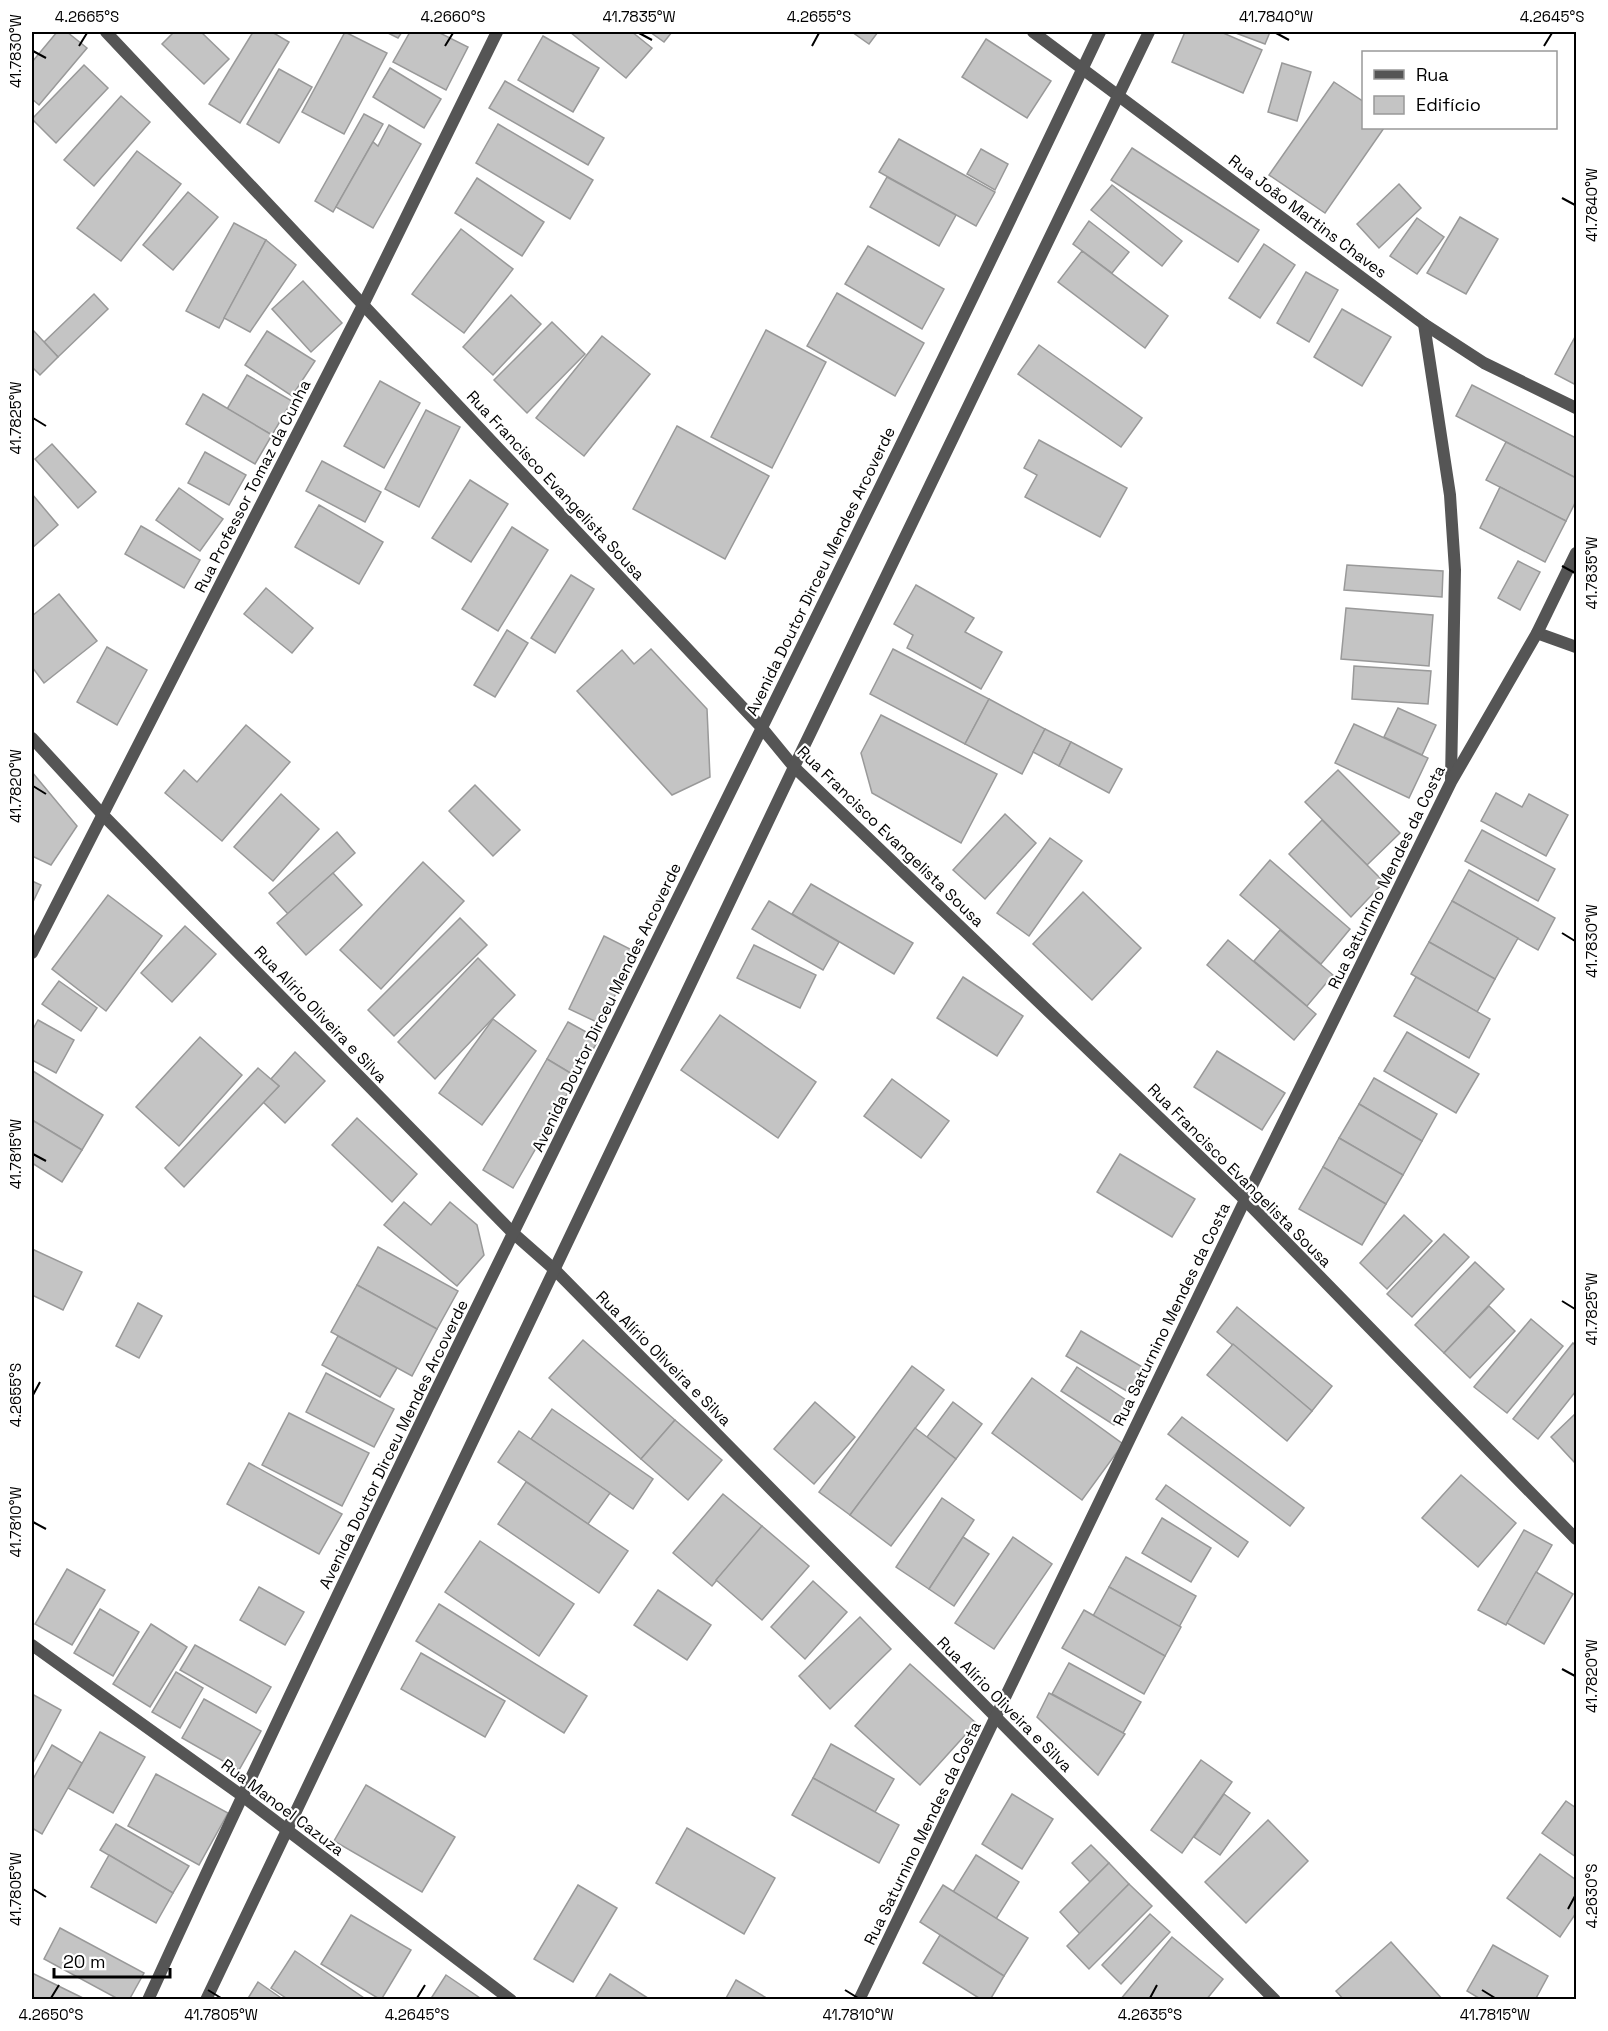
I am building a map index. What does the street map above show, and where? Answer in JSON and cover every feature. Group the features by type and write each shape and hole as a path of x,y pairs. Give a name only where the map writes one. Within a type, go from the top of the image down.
{"street":[{"name":"Rua Francisco Evangelista Sousa","path":"106,32 762,728 794,767 1245,1200 1576,1539"},
{"name":"Rua Professor Tomaz da Cunha","path":"32,953 363,305 497,32"},
{"name":"Rua João Martins Chaves","path":"1032,32 1424,324 1484,363 1576,408"},
{"name":"Avenida Doutor Dirceu Mendes Arcoverde","path":"148,2000 242,1795 513,1233 762,728 1100,32"},
{"path":"206,2000 794,767 1149,32"},
{"path":"1424,324 1450,495 1455,570 1451,782"},
{"name":"Rua Saturnino Mendes da Costa","path":"859,2000 1245,1200 1451,782 1537,633 1576,553"},
{"path":"1537,633 1576,647"},
{"name":"Rua Alírio Oliveira e Silva","path":"32,738 103,815 513,1233 555,1270 1275,2000"},
{"name":"Rua Manoel Cazuza","path":"32,1645 242,1795 511,2000"}],"building":[{"path":"57,32 67,32 87,48 39,105 32,99 32,62"},
{"path":"174,32 201,32 229,59 204,84 162,44"},
{"path":"253,32 272,32 289,42 240,123 209,104"},
{"path":"345,32 387,53 344,134 302,112"},
{"path":"386,32 402,32 398,38"},
{"path":"410,32 438,32 468,47 446,90 393,62"},
{"path":"570,32 632,32 652,48 626,78"},
{"path":"650,32 672,32 664,42"},
{"path":"852,32 878,32 869,44"},
{"path":"1185,32 1221,32 1262,50 1243,93 1172,62"},
{"path":"1233,32 1270,32 1265,44"},
{"path":"543,36 599,68 573,112 518,80"},
{"path":"986,39 1051,81 1027,118 962,77"},
{"path":"1282,63 1311,72 1297,121 1268,112"},
{"path":"84,65 108,88 56,143 32,119"},
{"path":"390,68 441,99 424,128 373,97"},
{"path":"279,69 312,87 279,143 247,124"},
{"path":"505,81 604,138 588,165 489,108"},
{"path":"1334,82 1362,101 1362,129 1383,129 1325,213 1269,175"},
{"path":"121,96 150,122 94,186 64,160"},
{"path":"364,114 383,124 333,212 315,201"},
{"path":"498,124 593,180 570,219 476,163"},
{"path":"389,125 421,144 373,228 336,207 373,142 378,146"},
{"path":"899,139 995,192 976,226 879,172"},
{"path":"1132,148 1259,230 1238,262 1111,180"},
{"path":"981,149 1008,164 995,190 967,174"},
{"path":"137,151 181,184 121,261 77,228"},
{"path":"887,177 956,215 939,246 870,207"},
{"path":"477,178 544,222 522,256 455,213"},
{"path":"1399,184 1421,208 1379,248 1357,224"},
{"path":"1112,185 1182,241 1162,266 1091,210"},
{"path":"188,192 218,217 173,270 143,245"},
{"path":"1460,217 1498,239 1466,294 1427,273"},
{"path":"1417,218 1444,237 1417,274 1390,256"},
{"path":"1089,221 1129,252 1112,273 1073,244"},
{"path":"234,223 266,240 219,328 186,311"},
{"path":"461,229 513,269 464,333 412,294"},
{"path":"266,240 296,265 250,332 224,318"},
{"path":"1264,244 1295,265 1260,318 1229,298"},
{"path":"868,246 944,289 922,329 845,284"},
{"path":"1082,251 1168,316 1145,348 1058,282"},
{"path":"1306,272 1338,290 1309,342 1277,323"},
{"path":"303,281 342,323 311,352 272,309"},
{"path":"837,293 924,343 895,396 807,346"},
{"path":"94,294 108,309 58,357 44,342"},
{"path":"511,295 541,324 493,375 463,347"},
{"path":"1342,309 1391,337 1362,386 1314,357"},
{"path":"552,322 585,354 527,413 494,380"},
{"path":"32,329 58,357 40,375 32,367"},
{"path":"766,330 826,362 772,468 711,437"},
{"path":"267,331 315,361 292,396 245,365"},
{"path":"1576,335 1576,385 1555,374"},
{"path":"602,336 650,374 584,456 536,418"},
{"path":"1039,345 1142,418 1121,447 1018,374"},
{"path":"247,375 292,401 272,435 227,409"},
{"path":"380,381 420,403 384,468 344,446"},
{"path":"1472,385 1576,438 1576,478 1456,416"},
{"path":"203,394 272,435 255,464 186,424"},
{"path":"426,410 460,427 419,507 385,489"},
{"path":"677,426 769,476 725,559 633,509"},
{"path":"1039,440 1127,488 1100,537 1025,497 1037,475 1024,468"},
{"path":"1506,442 1576,478 1576,501 1566,521 1486,480"},
{"path":"52,444 96,492 78,508 35,459"},
{"path":"205,452 246,475 229,505 188,483"},
{"path":"322,461 381,492 365,522 306,491"},
{"path":"470,480 508,504 471,562 432,538"},
{"path":"1500,487 1566,521 1545,562 1480,528"},
{"path":"179,488 223,519 200,551 156,520"},
{"path":"32,494 58,525 32,548"},
{"path":"319,505 383,542 359,584 295,547"},
{"path":"141,526 200,560 184,588 125,554"},
{"path":"512,527 548,550 498,631 462,609"},
{"path":"1518,561 1540,572 1520,610 1498,598"},
{"path":"1347,565 1443,571 1442,597 1344,590"},
{"path":"571,575 594,589 555,653 531,638"},
{"path":"916,585 974,618 965,632 1002,652 981,689 907,648 913,635 894,624"},
{"path":"266,588 313,628 292,653 244,614"},
{"path":"59,594 97,641 44,683 32,667 32,616"},
{"path":"1346,608 1433,615 1429,666 1341,659"},
{"path":"507,630 528,643 495,697 474,685"},
{"path":"107,647 147,670 117,725 77,702"},
{"path":"651,649 707,709 710,777 672,795 577,691 622,650 634,664"},
{"path":"893,649 989,699 965,744 870,694"},
{"path":"1354,666 1431,671 1428,704 1352,699"},
{"path":"989,699 1045,729 1022,774 965,744"},
{"path":"1398,708 1436,725 1422,755 1384,737"},
{"path":"881,715 997,774 961,843 872,793 861,753"},
{"path":"1354,724 1428,758 1409,798 1335,763"},
{"path":"246,725 290,762 222,841 165,793 184,770 197,782"},
{"path":"1045,729 1071,742 1059,766 1033,752"},
{"path":"1071,742 1122,769 1109,793 1059,766"},
{"path":"1338,770 1400,833 1367,865 1305,802"},
{"path":"32,772 77,826 51,865 32,856"},
{"path":"475,785 520,830 493,856 449,811"},
{"path":"1496,793 1522,807 1529,794 1568,815 1546,856 1481,821"},
{"path":"281,794 319,829 273,881 234,847"},
{"path":"1005,814 1036,843 985,899 953,870"},
{"path":"1322,820 1384,882 1351,917 1289,854"},
{"path":"1482,830 1555,869 1538,901 1465,861"},
{"path":"337,832 355,853 288,914 269,893"},
{"path":"1050,838 1082,861 1029,936 997,913"},
{"path":"1270,860 1350,929 1321,964 1240,895"},
{"path":"423,862 464,901 381,989 340,950"},
{"path":"1469,870 1555,918 1538,950 1452,901"},
{"path":"333,873 362,905 306,955 277,923"},
{"path":"32,881 41,885 32,904"},
{"path":"811,884 913,943 894,974 792,914"},
{"path":"1083,892 1141,948 1092,1000 1033,944"},
{"path":"108,895 162,936 106,1011 52,969"},
{"path":"769,901 839,942 823,970 752,929"},
{"path":"1452,901 1518,938 1495,979 1429,942"},
{"path":"460,918 487,945 394,1036 368,1010"},
{"path":"185,926 216,954 172,1002 141,973"},
{"path":"1280,930 1333,975 1307,1006 1254,961"},
{"path":"604,936 636,952 601,1024 569,1009"},
{"path":"1228,940 1316,1014 1294,1040 1207,965"},
{"path":"1429,942 1495,979 1477,1012 1411,974"},
{"path":"754,945 816,975 800,1008 737,978"},
{"path":"478,958 515,995 435,1079 398,1042"},
{"path":"963,977 1023,1016 997,1056 937,1018"},
{"path":"1416,977 1490,1019 1469,1058 1394,1016"},
{"path":"59,981 97,1008 81,1031 42,1004"},
{"path":"720,1015 816,1082 778,1138 681,1070"},
{"path":"493,1019 536,1051 482,1125 439,1093"},
{"path":"38,1020 74,1040 56,1073 32,1060 32,1031"},
{"path":"568,1022 599,1039 577,1077 547,1059"},
{"path":"1407,1032 1479,1074 1456,1113 1384,1071"},
{"path":"200,1037 242,1075 179,1146 136,1107"},
{"path":"1217,1051 1285,1093 1262,1130 1194,1087"},
{"path":"295,1052 325,1081 285,1123 263,1102 279,1086 271,1079"},
{"path":"547,1059 577,1077 513,1188 483,1170"},
{"path":"258,1068 279,1086 184,1187 165,1168"},
{"path":"33,1071 103,1115 82,1150 32,1120"},
{"path":"1374,1078 1437,1114 1422,1141 1359,1104"},
{"path":"892,1079 949,1121 921,1158 864,1116"},
{"path":"1359,1104 1422,1141 1403,1175 1339,1138"},
{"path":"357,1118 417,1174 392,1202 332,1145"},
{"path":"32,1120 82,1150 62,1182 32,1163"},
{"path":"1339,1138 1403,1175 1386,1204 1323,1167"},
{"path":"1120,1154 1195,1199 1172,1237 1097,1192"},
{"path":"1323,1167 1386,1204 1362,1245 1299,1209"},
{"path":"404,1202 431,1225 450,1202 477,1225 484,1255 457,1286 384,1225"},
{"path":"1404,1215 1432,1241 1387,1289 1360,1263"},
{"path":"1444,1234 1469,1257 1412,1317 1387,1294"},
{"path":"378,1247 458,1291 437,1329 357,1285"},
{"path":"32,1249 82,1272 63,1310 32,1295"},
{"path":"1475,1262 1504,1289 1444,1353 1415,1325"},
{"path":"357,1285 437,1329 412,1376 331,1332"},
{"path":"138,1303 162,1316 139,1358 116,1346"},
{"path":"1489,1306 1515,1331 1470,1378 1444,1353"},
{"path":"1237,1307 1332,1386 1312,1411 1217,1332"},
{"path":"1531,1319 1563,1346 1507,1413 1474,1387"},
{"path":"1081,1331 1144,1368 1130,1393 1066,1356"},
{"path":"338,1336 397,1368 380,1397 322,1365"},
{"path":"583,1340 675,1420 641,1459 549,1378"},
{"path":"1573,1343 1576,1346 1576,1391 1538,1439 1513,1419"},
{"path":"1233,1344 1312,1411 1287,1441 1207,1375"},
{"path":"912,1366 944,1390 850,1515 819,1492"},
{"path":"1077,1367 1129,1402 1114,1425 1061,1391"},
{"path":"326,1373 394,1409 374,1447 306,1412"},
{"path":"1032,1378 1123,1444 1082,1500 992,1433"},
{"path":"815,1402 855,1437 814,1484 774,1449"},
{"path":"953,1402 982,1424 956,1459 927,1437"},
{"path":"552,1409 653,1479 633,1509 531,1439"},
{"path":"289,1413 369,1453 342,1506 262,1465"},
{"path":"1576,1413 1576,1464 1551,1437"},
{"path":"1182,1417 1304,1508 1290,1526 1168,1434"},
{"path":"675,1420 722,1460 688,1500 641,1459"},
{"path":"915,1428 956,1459 891,1546 850,1515"},
{"path":"519,1431 610,1493 588,1524 498,1462"},
{"path":"249,1463 342,1514 319,1554 227,1504"},
{"path":"1461,1475 1516,1523 1478,1567 1422,1518"},
{"path":"526,1482 628,1551 599,1593 498,1524"},
{"path":"1166,1485 1248,1542 1238,1557 1156,1499"},
{"path":"723,1494 762,1526 712,1586 673,1553"},
{"path":"942,1498 974,1520 929,1589 896,1567"},
{"path":"1162,1518 1211,1548 1191,1582 1142,1553"},
{"path":"762,1526 809,1566 762,1620 716,1580"},
{"path":"1524,1530 1552,1545 1506,1625 1478,1610"},
{"path":"963,1537 989,1554 954,1606 929,1589"},
{"path":"1013,1537 1052,1564 994,1649 955,1623"},
{"path":"480,1541 574,1604 539,1656 445,1592"},
{"path":"1126,1557 1196,1596 1179,1627 1109,1587"},
{"path":"67,1569 105,1590 72,1645 35,1624"},
{"path":"1536,1572 1573,1594 1544,1644 1507,1623"},
{"path":"813,1581 847,1612 805,1659 771,1627"},
{"path":"259,1587 304,1612 285,1645 240,1620"},
{"path":"1109,1587 1181,1627 1165,1656 1093,1616"},
{"path":"658,1590 711,1625 687,1660 634,1625"},
{"path":"439,1604 587,1696 564,1733 416,1641"},
{"path":"100,1609 139,1632 113,1676 74,1653"},
{"path":"1084,1610 1165,1656 1144,1694 1062,1648"},
{"path":"860,1617 891,1649 830,1709 799,1676"},
{"path":"151,1624 187,1647 150,1707 113,1684"},
{"path":"195,1645 271,1687 256,1713 180,1670"},
{"path":"421,1653 505,1701 485,1737 401,1689"},
{"path":"1069,1663 1141,1702 1123,1733 1052,1694"},
{"path":"910,1664 976,1723 920,1785 855,1726"},
{"path":"176,1672 203,1688 180,1728 152,1712"},
{"path":"1049,1693 1125,1734 1098,1775 1037,1717"},
{"path":"32,1694 61,1710 32,1765"},
{"path":"204,1699 261,1731 239,1770 182,1738"},
{"path":"100,1732 145,1757 113,1813 68,1788"},
{"path":"831,1744 894,1779 875,1812 813,1778"},
{"path":"52,1745 82,1763 42,1834 32,1828 32,1781"},
{"path":"1201,1760 1232,1782 1182,1853 1151,1830"},
{"path":"156,1774 228,1813 199,1865 128,1826"},
{"path":"813,1778 899,1825 879,1863 792,1815"},
{"path":"366,1785 455,1837 422,1892 334,1841"},
{"path":"1012,1794 1053,1819 1022,1869 982,1844"},
{"path":"1224,1794 1250,1813 1220,1855 1194,1837"},
{"path":"1566,1801 1576,1808 1576,1857 1542,1833"},
{"path":"1268,1820 1308,1861 1246,1923 1205,1882"},
{"path":"116,1824 189,1866 173,1893 100,1850"},
{"path":"687,1828 775,1878 744,1934 656,1883"},
{"path":"1091,1845 1109,1863 1090,1882 1072,1863"},
{"path":"1540,1854 1576,1880 1576,1913 1560,1937 1507,1898"},
{"path":"109,1855 173,1893 156,1923 91,1887"},
{"path":"976,1855 1019,1882 996,1919 953,1892"},
{"path":"1109,1863 1129,1884 1080,1934 1060,1912"},
{"path":"1129,1884 1152,1906 1089,1969 1067,1946"},
{"path":"578,1885 617,1908 573,1982 534,1959"},
{"path":"943,1885 1028,1938 1004,1976 920,1922"},
{"path":"1150,1914 1170,1932 1121,1984 1102,1965"},
{"path":"351,1915 411,1950 381,2000 321,1964"},
{"path":"60,1928 144,1973 129,2000 120,2000 44,1959"},
{"path":"940,1935 1004,1976 990,2000 982,2000 923,1963"},
{"path":"1172,1937 1223,1979 1206,2000 1120,2000"},
{"path":"1391,1942 1443,2000 1344,2000 1336,1991"},
{"path":"1493,1945 1548,1976 1535,2000 1482,2000 1467,1991"},
{"path":"295,1951 367,2000 289,2000 271,1988"},
{"path":"32,1973 87,2000 32,2000"},
{"path":"610,1974 651,2000 594,2000"},
{"path":"446,1975 480,1998 479,2000 430,2000"},
{"path":"736,1980 770,2000 725,2000"},
{"path":"258,1982 284,2000 247,2000"}]}
